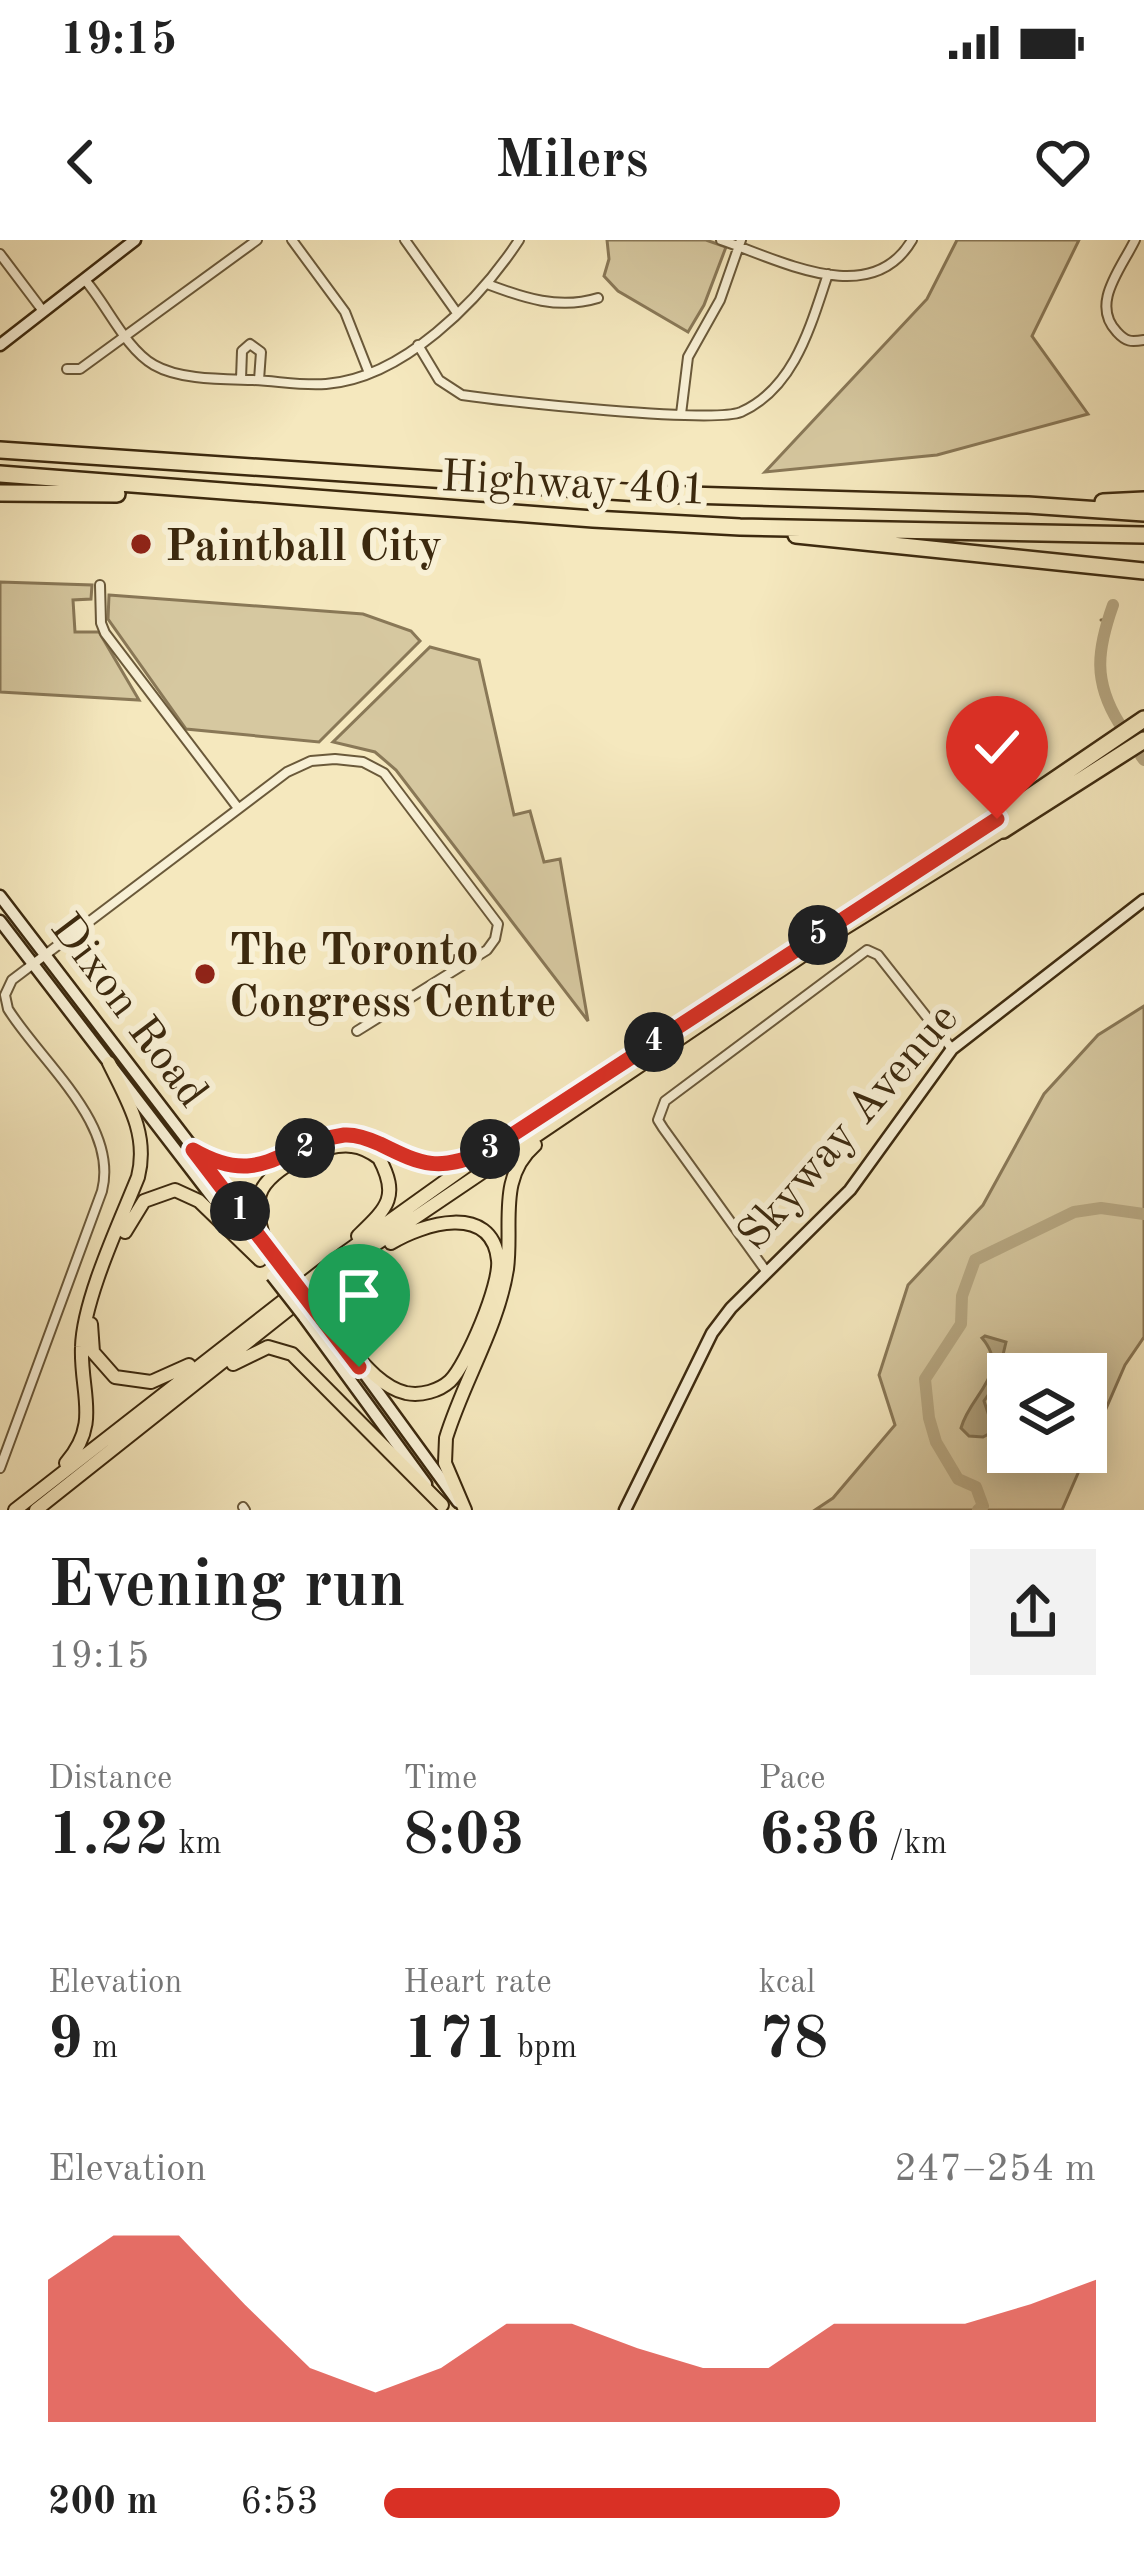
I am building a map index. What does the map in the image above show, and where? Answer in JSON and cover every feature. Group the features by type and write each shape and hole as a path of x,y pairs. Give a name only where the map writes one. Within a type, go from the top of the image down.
{"highway":[{"path":"0,440 73,455"},
{"name":"Highway 401","path":"0,450 655,494 1144,513"},
{"name":"Highway 401","path":"0,474 740,527 1144,535"},
{"path":"0,493 241,494"},
{"path":"1028,505 1144,500"},
{"path":"740,527 1144,571"},
{"path":"1000,824 1144,719"},
{"path":"1000,824 1144,740"}],"main road":[{"path":"0,345 135,240"},
{"path":"15,1510 35,1503 201,1382 342,1261 1000,824"},
{"path":"35,1503 222,1347 486,1152 1000,824"},
{"name":"Dixon Road","path":"0,896 444,1508"},
{"name":"Skyway Avenue","path":"625,1510 712,1333 766,1271 850,1190 952,1049 1144,900"},
{"name":"Dixon Road","path":"0,921 109,1063 193,1150 464,1510"},
{"path":"35,1503 85,1435 81,1353 85,1319 141,1165 141,1135 109,1063"},
{"path":"464,1510 445,1463 446,1438 506,1274 513,1174 524,1154 557,1121"},
{"path":"193,1150 235,1168 255,1166 344,1135 368,1139 427,1165 450,1164 486,1152"},
{"path":"265,1242 257,1209 271,1176 289,1163 354,1146 379,1158 391,1188 383,1213 342,1261"},
{"path":"222,1347 151,1382 128,1382 99,1364 91,1342 91,1323 129,1221 149,1197 169,1190 183,1192 207,1208 260,1260"},
{"path":"330,1327 392,1388 414,1394 440,1388 458,1370 494,1290 498,1260 488,1237 479,1230 458,1222 439,1222 415,1228 366,1258 342,1261"},
{"path":"201,1382 260,1349 284,1349 444,1508"}],"street":[{"path":"67,369 80,369 256,240"},
{"path":"292,240 345,312 369,374"},
{"path":"404,240 457,313"},
{"path":"85,280 144,358 162,369 327,384 369,374 418,345 488,284 519,240"},
{"path":"721,240 852,279 876,275 892,266 912,240"},
{"path":"1135,240 1103,307 1106,320 1120,336 1132,342 1144,340"},
{"path":"682,414 688,357 720,300 740,243"},
{"path":"0,254 4,269 44,312"},
{"path":"418,345 439,380 462,395 682,414 735,414 760,399 800,355 829,274"},
{"path":"488,284 534,301 580,303 598,298"},
{"path":"241,379 242,351 250,344 261,352 259,380"},
{"path":"100,586 105,633 238,808"},
{"path":"0,1468 106,1172 93,1125 6,1004 8,985 287,772 311,761 347,759 374,766 392,782 498,924 487,950 357,1031"},
{"path":"766,1271 658,1120 665,1101 867,950 878,955 952,1049"}],"shaded area":[{"path":"607,240 706,240 726,247 688,332 618,291 604,276"},
{"path":"957,240 1079,240 1032,336 1088,414 937,455 765,472 927,299"},
{"path":"0,582 92,585 91,599 73,600 75,632 99,632 139,700 0,692"},
{"path":"109,595 363,614 411,631 420,641 319,742 186,729 108,619"},
{"path":"430,647 479,660 514,815 530,811 544,862 560,859 588,1021 396,770 375,752 333,742"},
{"path":"1144,1006 1144,1337 1107,1406 1107,1353 987,1353 987,1473 1078,1473 1062,1510 815,1510 833,1498 895,1425 879,1375 908,1285 983,1205 1044,1094 1098,1035"},
{"path":"982,1338 1006,1342 1003,1353 991,1353"},
{"path":"986,1383 987,1435 969,1436 961,1428"}],"waterway":[{"path":"1113,605 1100,665 1105,693 1119,723"},
{"path":"1101,620 1108,619"},
{"path":"1141,756 1144,760"},
{"path":"978,1510 983,1506 976,1487 958,1479 936,1442 925,1379 961,1324 962,1296 975,1260 1074,1212 1101,1208 1144,1214"}],"place":[{"name":"Paintball City","path":"141,544"},
{"name":"The Toronto Congress Centre","path":"205,974"}],"route":[{"path":"359,1367 193,1150 223,1166 247,1168 344,1135 368,1139 427,1165 467,1160 997,819"}]}
